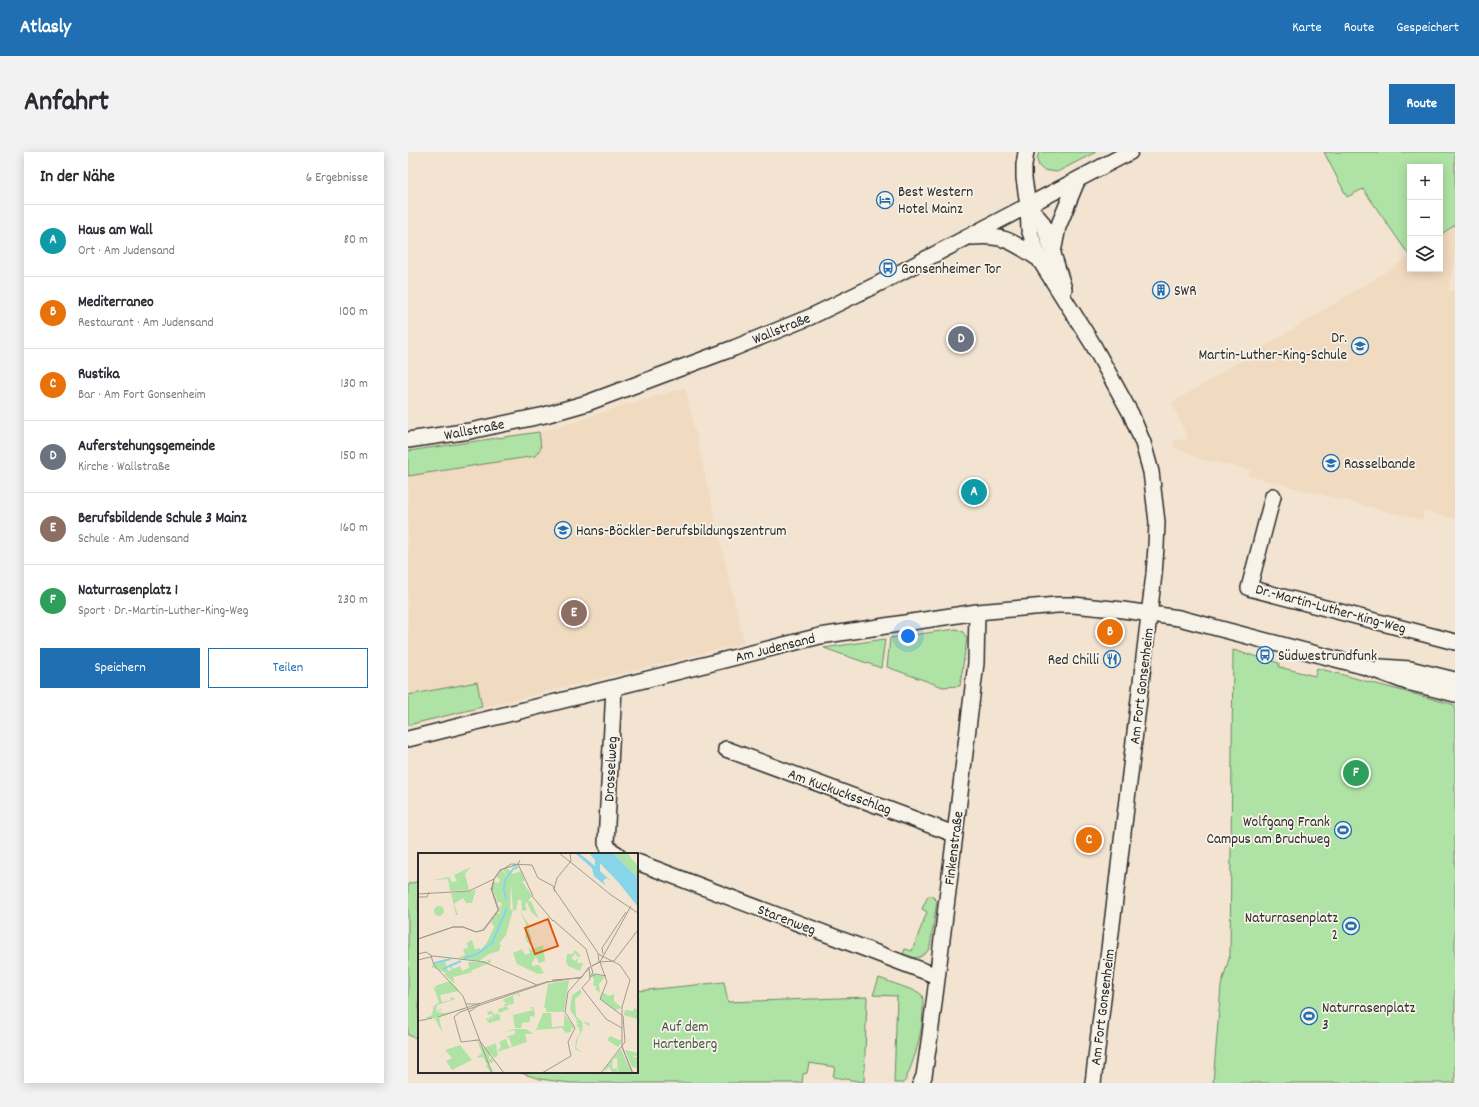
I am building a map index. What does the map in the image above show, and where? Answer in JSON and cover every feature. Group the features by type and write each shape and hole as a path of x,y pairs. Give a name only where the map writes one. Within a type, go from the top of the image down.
{"street":[{"path":"1026,152 1024,178 1028,206"},
{"name":"Wallstraße","path":"408,440 470,431 545,416 734,348 810,317 880,283 1130,152"},
{"path":"1053,252 1058,227 1077,180"},
{"name":"Am Fort Gonsenheim","path":"1028,206 1041,221 1053,252 1069,307"},
{"name":"Am Fort Gonsenheim","path":"1028,206 1029,229 1039,259 1092,343 1131,414 1143,443 1150,472 1157,522 1150,613 1093,1083"},
{"path":"967,237 998,237 1015,243 1039,259"},
{"name":"Dr.-Martin-Luther-King-Weg","path":"1272,496 1249,588 1455,642"},
{"name":"Am Judensand","path":"408,739 820,636 977,612 1074,605 1150,613"},
{"name":"Finkenstraße","path":"921,1083 925,1069 976,663 977,612"},
{"path":"1150,613 1179,618 1366,667 1407,682 1455,694"},
{"path":"1366,667 1410,669 1455,680"},
{"name":"Drosselweg","path":"613,852 606,843 614,688"},
{"name":"Am Kuckucksschlag","path":"726,749 954,834"},
{"name":"Starenweg","path":"638,862 937,976"}],"shaded area":[{"name":"Dr. Martin-Luther-King-Schule","path":"1455,227 1455,265 1448,290 1455,292 1455,519 1424,511 1422,520 1248,476 1250,470 1201,459 1174,447 1175,440 1188,439 1172,403 1407,258 1407,272 1443,272 1443,234"},
{"name":"Hans-Böckler-Berufsbildungszentrum","path":"685,388 744,643 408,726 408,476 535,456 541,448 539,432"}],"green space":[{"path":"1039,152 1096,152 1057,172 1043,170 1039,166 1037,160"},
{"path":"1324,152 1455,152 1455,225 1443,233 1443,164 1407,164 1407,252 1363,189 1347,197"},
{"path":"539,432 541,448 535,456 408,476 408,451"},
{"path":"956,629 963,632 967,638 960,686 943,687 887,667 890,638"},
{"path":"885,639 881,668 824,648"},
{"name":"Wolfgang Frank Campus am Bruchweg","path":"1233,650 1279,663 1279,667 1315,676 1317,668 1455,705 1455,1083 1213,1083 1221,986 1230,955"},
{"path":"477,682 482,707 408,725 408,695"},
{"path":"418,881 418,1039 408,1035 408,884"},
{"path":"928,896 932,896 937,901 930,947 927,952 920,957 915,958 903,954 905,949 912,951 927,912 922,909"},
{"path":"879,978 918,992 922,995 923,1011 921,1032 916,1053 904,1083 894,1083 897,996 873,995"},
{"name":"Auf dem Hartenberg","path":"724,982 728,1002 867,997 864,1082 833,1077 835,1067 809,1063 807,1073 803,1074 802,1083 570,1083 540,1079 521,1073 638,1073 638,991"}],"place":[{"name":"Best Western Hotel Mainz","path":"885,200"},
{"name":"Gonsenheimer Tor","path":"888,268"},
{"name":"SWR","path":"1161,290"},
{"name":"Auferstehungsgemeinde","path":"961,339"},
{"name":"Dr. Martin-Luther-King-Schule","path":"1360,346"},
{"name":"Rasselbande","path":"1331,463"},
{"name":"Haus am Wall","path":"974,492"},
{"name":"Hans-Böckler-Berufsbildungszentrum","path":"563,530"},
{"name":"Berufsbildende Schule 3 Mainz","path":"574,613"},
{"name":"Mediterraneo","path":"1110,632"},
{"name":"Südwestrundfunk","path":"1265,655"},
{"name":"Red Chilli","path":"1112,659"},
{"name":"Naturrasenplatz 1","path":"1356,773"},
{"name":"Wolfgang Frank Campus am Bruchweg","path":"1343,830"},
{"name":"Rustika","path":"1089,840"},
{"name":"Naturrasenplatz 2","path":"1351,926"},
{"name":"Naturrasenplatz 3","path":"1309,1016"}]}
